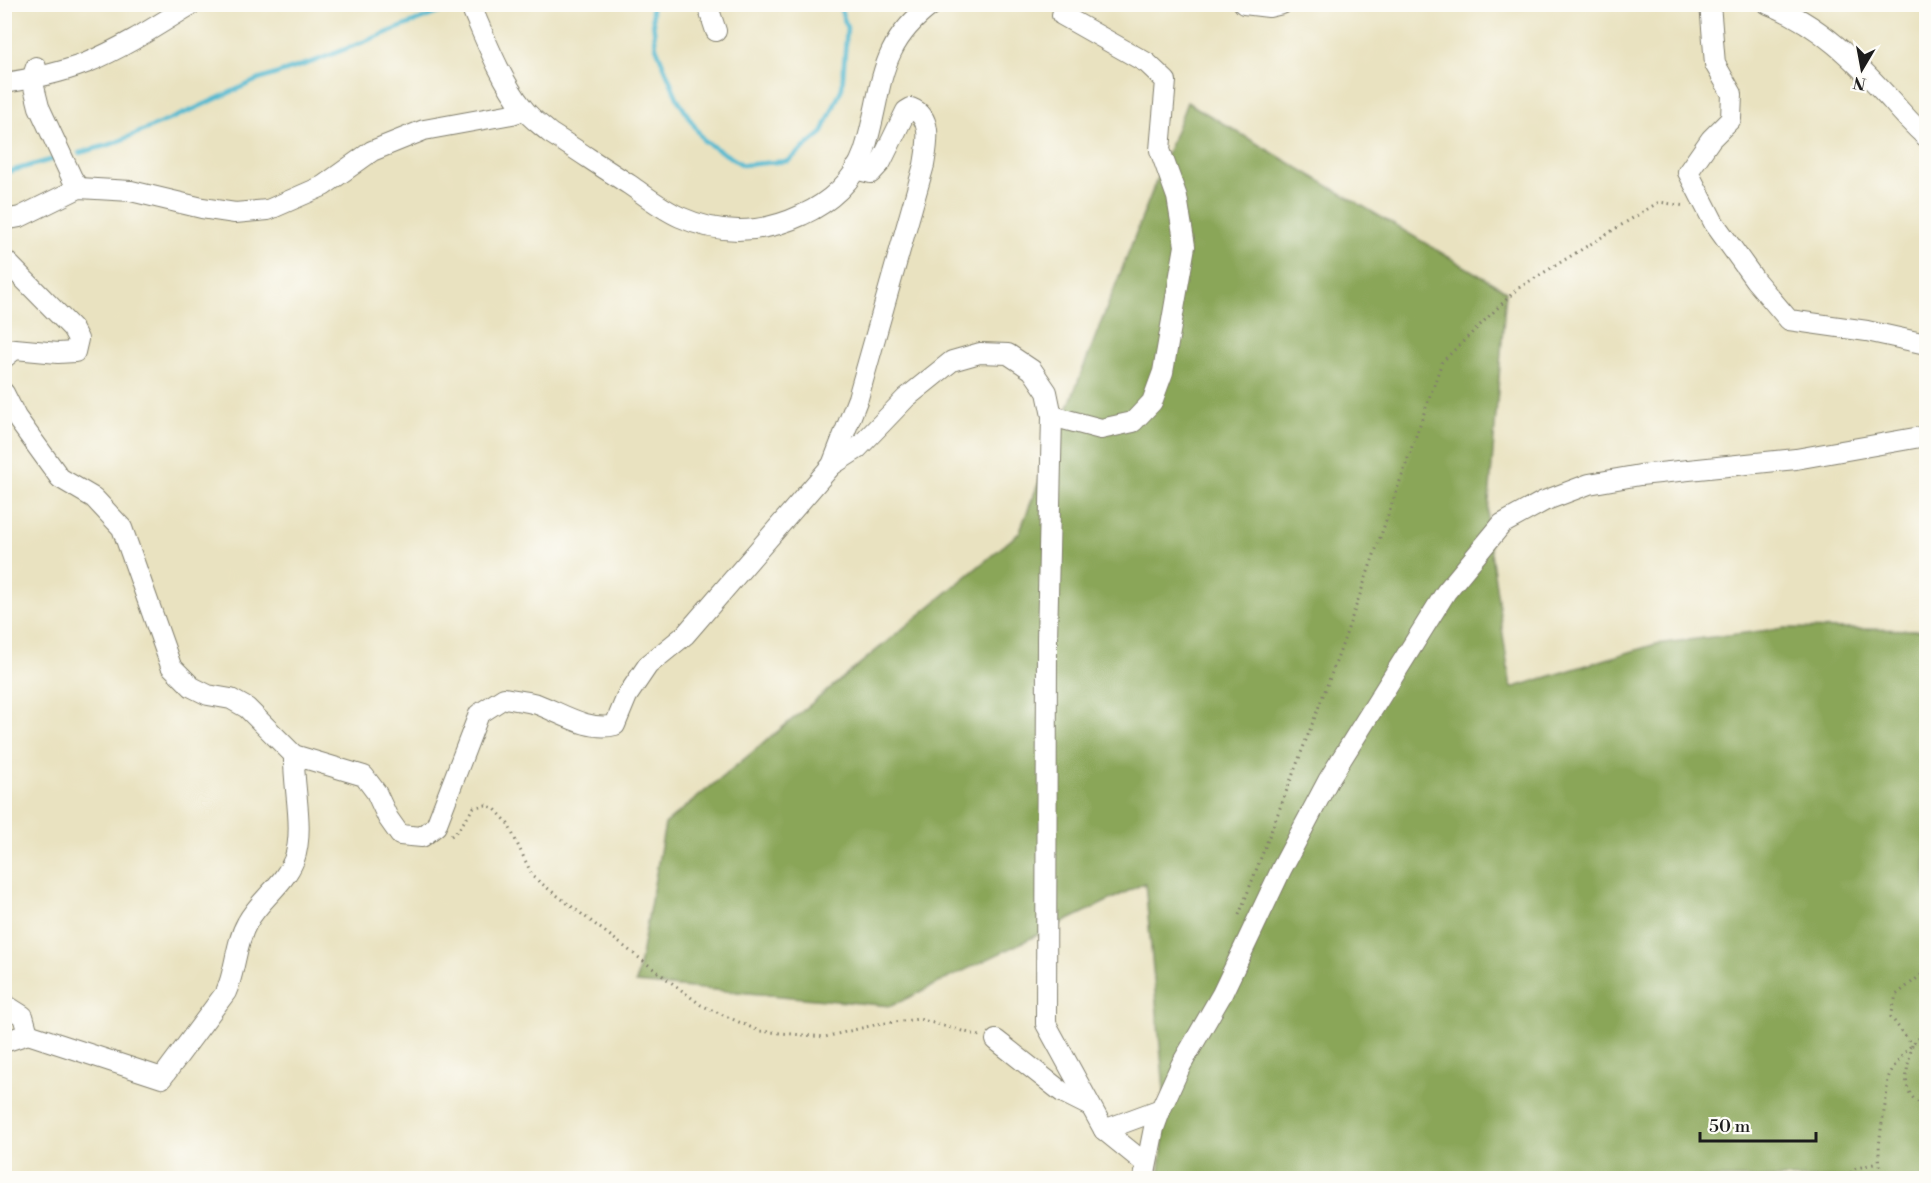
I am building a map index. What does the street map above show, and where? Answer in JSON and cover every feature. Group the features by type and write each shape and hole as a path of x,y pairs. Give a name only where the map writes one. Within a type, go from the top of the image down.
{"street":[{"path":"4,83 32,79 86,63 122,46 192,4"},
{"path":"470,4 508,86 524,110 550,133 678,216 715,229 735,230 757,229 794,219 810,212 836,194 855,170 867,141 881,76 888,57 908,26 933,4"},
{"path":"707,4 716,31"},
{"path":"1052,417 1101,429 1133,422 1152,402 1163,372 1185,246 1177,197 1160,150 1166,81 1147,63 1062,15 1069,4"},
{"path":"1244,4 1269,7 1282,4"},
{"path":"1710,4 1715,64 1732,94 1731,119 1711,139 1688,172 1714,223 1755,280 1789,320 1867,331 1926,344"},
{"path":"1768,4 1799,18 1831,40 1926,137"},
{"path":"4,71 36,66 32,79 39,107 76,183"},
{"path":"832,465 858,399 924,165 928,139 927,123 917,111 911,108 906,111 881,162 871,173 855,170"},
{"path":"4,220 20,217 76,183 130,191 202,208 236,213 268,210 323,186 372,151 424,130 524,110"},
{"path":"4,259 72,328 78,339 75,352 58,353 15,349 4,358"},
{"path":"4,393 16,417 60,478 94,498 122,528 171,666 192,687 208,695 231,699 247,708 294,756 364,776 376,792 388,819 400,835 422,837 436,826 479,714 504,698 536,704 565,717 604,728 615,725 627,696 648,665 685,635 832,465 857,449 906,398 952,361 980,353 1008,354 1032,370 1047,392 1052,417 1047,640 1046,1024 1104,1130 1145,1171"},
{"path":"1145,1171 1154,1128 1181,1065 1222,994 1282,868 1329,779 1446,592 1502,524 1544,501 1589,484 1640,475 1796,459 1926,436"},
{"path":"4,1042 28,1034 162,1078 226,992 232,979 239,939 248,921 279,884 294,860 297,838 297,799 294,756"},
{"path":"4,1004 23,1016 28,1034"},
{"path":"996,1040 1062,1092 1090,1106"},
{"path":"1104,1130 1161,1109"}],"path":[{"path":"1237,921 1339,654 1442,362 1517,289 1659,202 1707,210"},
{"path":"431,830 440,835 451,836 459,829 474,807 486,805 495,808 507,822 533,877 701,1005 759,1031 825,1037 878,1024 919,1019 996,1040"},
{"path":"1926,971 1896,995 1891,1017 1912,1045 1907,1087 1912,1099 1926,1107"},
{"path":"1882,1179 1878,1163 1879,1134 1889,1076 1906,1051 1922,1035 1926,1034"},
{"path":"1848,1179 1853,1169 1878,1163"}],"green space":[{"path":"1187,102 1506,291 1487,526 1511,688 1656,644 1785,628 1926,630 1926,1178 1159,1178 1166,1111 1145,883 891,1006 636,983 665,824 1019,533"}],"waterway":[{"path":"651,4 656,47 678,100 704,141 743,165 788,161 822,133 842,88 847,28 839,4"},
{"path":"79,153 112,144 255,81 315,61 455,6"},
{"path":"4,173 54,159"}]}
